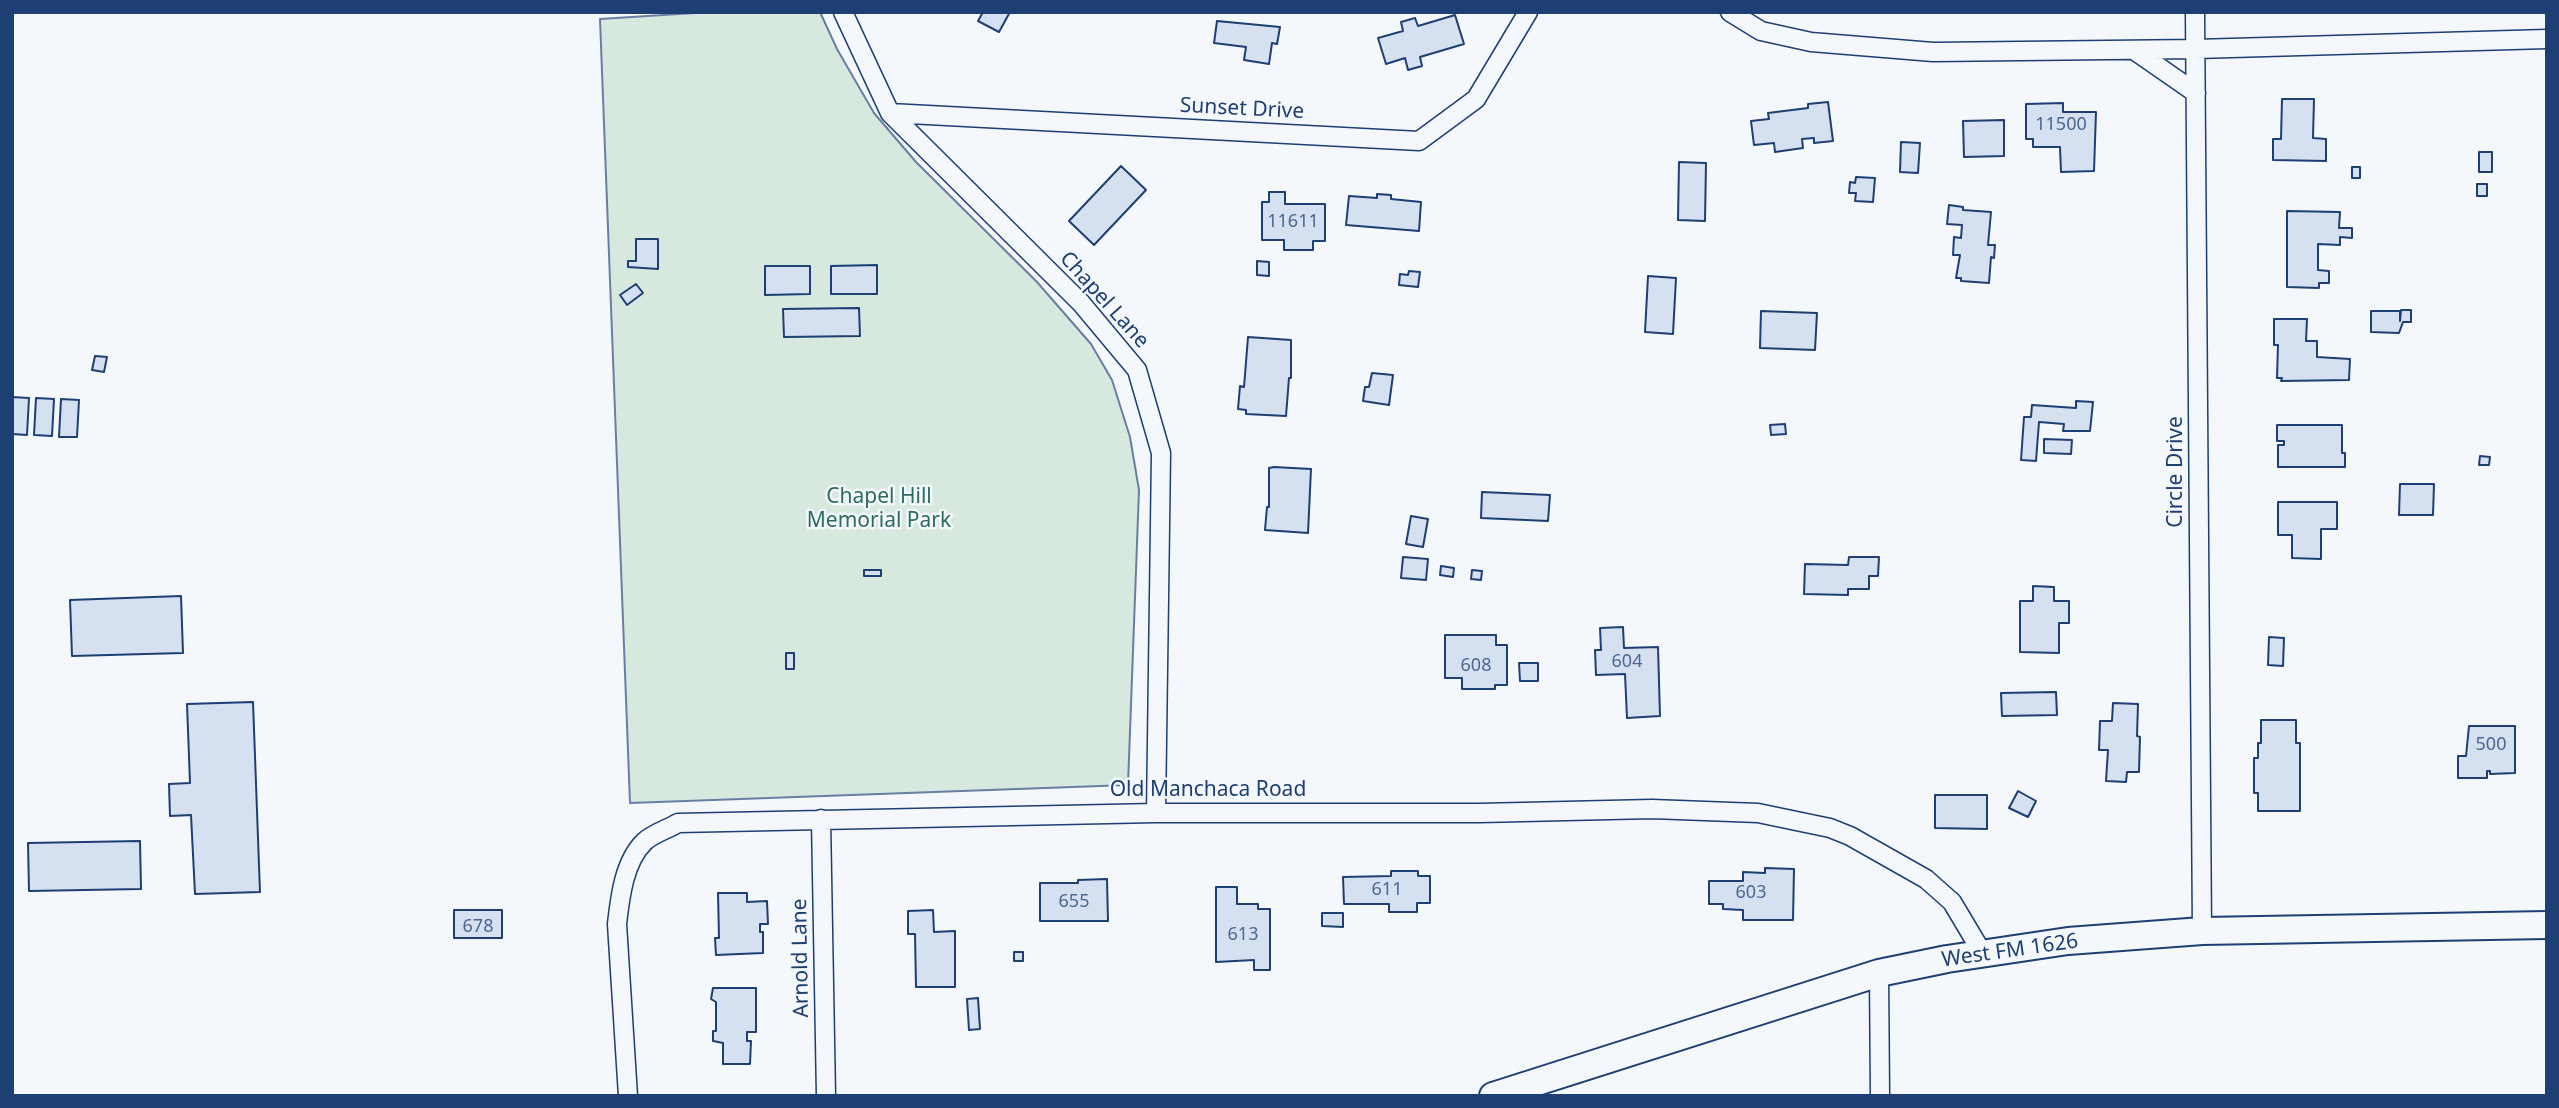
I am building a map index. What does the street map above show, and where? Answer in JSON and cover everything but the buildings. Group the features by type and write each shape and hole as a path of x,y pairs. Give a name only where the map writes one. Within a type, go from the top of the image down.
{"main road":[{"name":"West FM 1626","path":"1493,1096 1879,973 1983,954 2068,941 2202,931 2547,925"}],"street":[{"name":"Chapel Lane","path":"843,12 890,113 1081,303 1136,370 1161,453 1156,813"},
{"name":"Sunset Drive","path":"890,113 1419,141 1476,99 1528,12"},
{"path":"1730,12 1761,31 1811,43 1933,52 2196,49 2547,39"},
{"name":"Circle Drive","path":"2196,12 2202,931"},
{"path":"2134,50 2196,93"},
{"name":"Old Manchaca Road","path":"628,1096 617,924 620,898 632,860 645,841 678,823 1156,813 1480,813 1652,809 1758,813 1830,828 1850,836 1927,879 1952,902 1983,954"},
{"name":"Arnold Lane","path":"821,819 826,1096"},
{"path":"1879,973 1880,1096"}],"green space":[{"name":"Chapel Hill Memorial Park","path":"711,12 820,12 837,49 874,113 916,162 1037,282 1091,344 1112,380 1130,437 1139,490 1128,785 630,803 600,19"}]}
